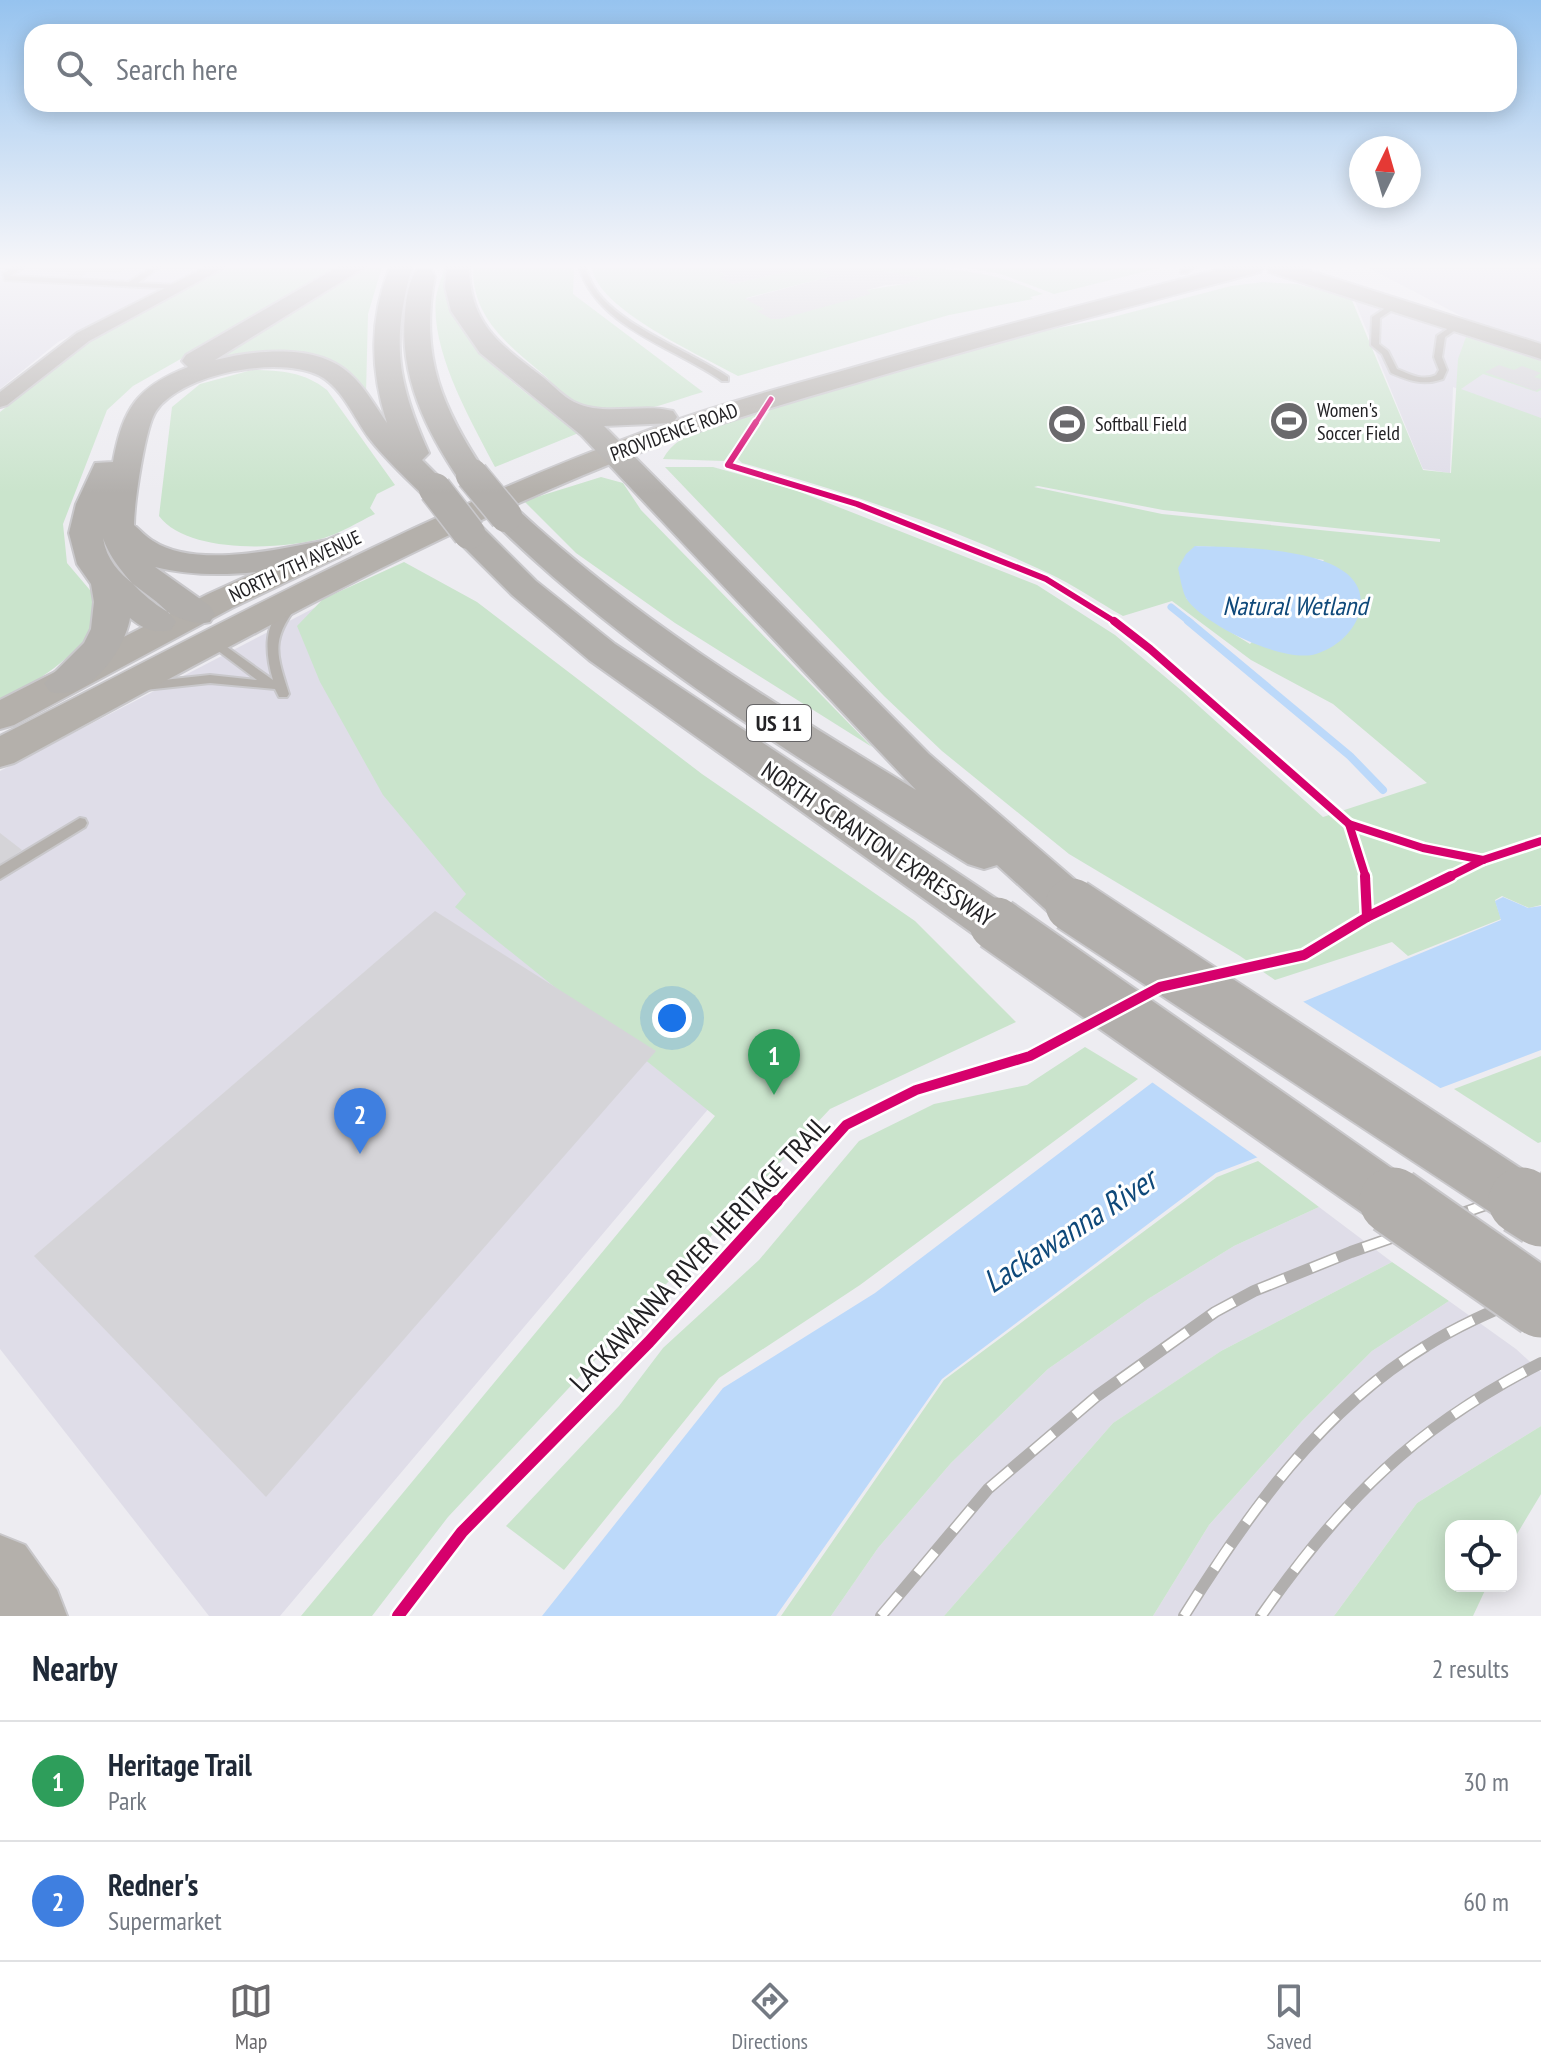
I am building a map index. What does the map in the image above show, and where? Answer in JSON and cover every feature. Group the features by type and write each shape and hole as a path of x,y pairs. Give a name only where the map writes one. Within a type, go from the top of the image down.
{"highway":[{"path":"64,683 94,654 110,631 114,608 109,584 90,557 85,529 119,420 128,405 154,384 227,342"},
{"name":"NORTH SCRANTON EXPRESSWAY","path":"386,342 385,367 404,430 435,489 469,533 524,588 602,652 1541,1304"},
{"name":"NORTH SCRANTON EXPRESSWAY","path":"416,342 418,363 439,424 472,475 506,516 601,601 703,673 881,790 1072,905 1541,1213"},
{"path":"485,342 607,446 914,764 1072,905"},
{"path":"192,628 122,548 117,523 139,417 146,405 168,386 191,375 245,363 302,363 332,373 344,383 381,435 435,489"},
{"path":"566,409 608,418 663,417"},
{"path":"117,523 126,537 149,551 189,562 250,563 327,550"},
{"path":"109,584 192,628"}],"main road":[{"name":"PROVIDENCE ROAD","path":"192,628 300,595 485,507 663,417 903,342"},
{"name":"PROVIDENCE ROAD","path":"607,446 964,342"},
{"path":"1511,342 1541,352"},
{"name":"NORTH 7TH AVENUE","path":"0,716 64,683 192,628 327,550 460,491 607,446"},
{"name":"NORTH 7TH AVENUE","path":"0,753 110,695 192,628"},
{"path":"0,1570 31,1616"}],"street":[{"path":"0,401 76,342"}],"lane":[{"path":"665,342 725,379"},
{"path":"1375,342 1394,371 1410,379 1429,381 1440,377 1443,370 1438,357 1440,342"},
{"path":"278,690 271,652 273,632 300,595"},
{"path":"192,628 278,690"},
{"path":"110,695 158,683 193,679 278,690"},
{"path":"0,873 80,823"}],"shaded area":[{"path":"0,342 57,342 0,389"},
{"path":"1372,342 1485,342 1541,361 1541,419 1453,387 1450,473 1423,469"},
{"path":"318,606 731,1082 280,1616 209,1616 0,1349 0,771"},
{"path":"1319,1207 1392,1262 1221,1351 1113,1423 944,1616 831,1616 878,1548 951,1463 1048,1369 1148,1299 1234,1246"},
{"path":"1449,1301 1516,1349 1541,1372 1541,1426 1417,1503 1334,1616 1153,1616 1209,1525 1302,1421 1372,1351"}],"green space":[{"path":"87,342 210,342 133,386 107,410 63,524 67,563 95,596 101,624 54,668 0,702 0,412"},
{"path":"240,342 367,342 366,393 343,367 318,357 197,368"},
{"path":"440,342 474,342 514,383 581,432 495,467 454,385"},
{"path":"506,342 637,342 703,392 652,408 625,413 600,412 573,403 560,394"},
{"path":"674,342 854,342 738,376"},
{"path":"1001,342 1370,342 1423,470 1451,473 1458,359 1464,342 1483,342 1541,361 1541,390 1537,392 1483,374 1461,389 1541,418 1541,905 1529,908 1502,896 1495,900 1501,919 1408,956 1392,942 1275,980 1069,854 942,751 884,696 665,467 713,467 795,490 1037,585 1115,635 1323,817 1427,783 1333,704 1251,660 1172,601 1123,616 1058,578 974,540 859,498 742,463 738,459 771,409","holes":["1034,487 1163,510 1440,539 1440,542 1162,514","1196,546 1255,549 1324,560 1250,644 1216,623 1186,598"]},
{"path":"252,370 291,373 310,379 327,390 395,485 377,494 370,508 375,514 324,538 261,546 212,543 191,537 172,528 159,516 172,407 200,384"},
{"path":"758,413 724,461 663,459 680,440 692,433"},
{"path":"601,477 623,483 641,510 872,747 675,623 576,553 524,501"},
{"path":"404,562 477,602 702,774 915,921 1016,1022 830,1109 448,1517 372,1616 301,1616 715,1116 455,907 466,894 383,795 320,682 297,626 323,599"},
{"path":"1085,1047 1138,1079 860,1285 719,1378 564,1570 506,1526 619,1406 663,1348 759,1260 859,1141 934,1104 1027,1085"},
{"path":"1541,1056 1541,1142 1538,1143 1454,1089"},
{"path":"1258,1161 1319,1207 1234,1246 1148,1299 1048,1369 951,1463 878,1548 831,1616 781,1616 944,1380 1217,1177"},
{"path":"1392,1262 1449,1301 1372,1351 1302,1421 1209,1525 1153,1616 944,1616 1113,1423 1221,1351"},
{"path":"1541,1426 1541,1494 1517,1534 1517,1520 1445,1520 1445,1592 1484,1592 1473,1616 1334,1616 1417,1503"}],"water":[{"name":"Natural Wetland","path":"1195,546 1270,550 1327,562 1348,574 1359,591 1356,621 1342,639 1316,654 1302,656 1285,653 1246,640 1209,620 1186,598 1178,568"},
{"name":"Lackawanna River","path":"1503,897 1528,908 1541,906 1541,1050 1216,1173 942,1379 776,1616 542,1616 723,1388 875,1293 1182,1060 1276,1013 1501,920 1495,901"}],"pier":[{"path":"1299,999 1445,1091 1261,1160 1149,1080 1233,1022"}],"building":[{"path":"1499,365 1514,370 1522,366 1541,373 1534,377 1541,379 1541,388 1535,391 1485,372"},
{"path":"0,833 22,850 0,865"},
{"path":"435,911 656,1051 266,1497 34,1256"}],"waterway":[{"path":"1171,607 1191,623"},
{"path":"1188,621 1350,756 1383,790"}],"railway":[{"path":"1491,1203 1541,1185"},
{"path":"881,1616 988,1489 1097,1396 1215,1312 1254,1291 1351,1252 1497,1201"},
{"path":"1184,1616 1261,1503 1320,1432 1353,1401 1388,1372 1440,1338 1541,1290"},
{"path":"1261,1616 1321,1537 1384,1470 1455,1413 1541,1363"}],"cycle path":[{"name":"LACKAWANNA RIVER HERITAGE TRAIL","path":"398,1616 462,1532 649,1342 846,1125 916,1090 1030,1056 1160,987 1304,955 1367,917 1364,869 1349,824 1150,649 1106,615 1046,579 857,504 728,465 771,399"},
{"path":"1349,824 1423,848 1483,860"},
{"path":"1367,917 1483,860 1541,841"}],"place":[{"name":"Women's Soccer Field","path":"1289,421"},
{"name":"Softball Field","path":"1067,424"},
{"name":"Heritage Trail","path":"774,1095"},
{"name":"Redner's","path":"360,1154"}]}
